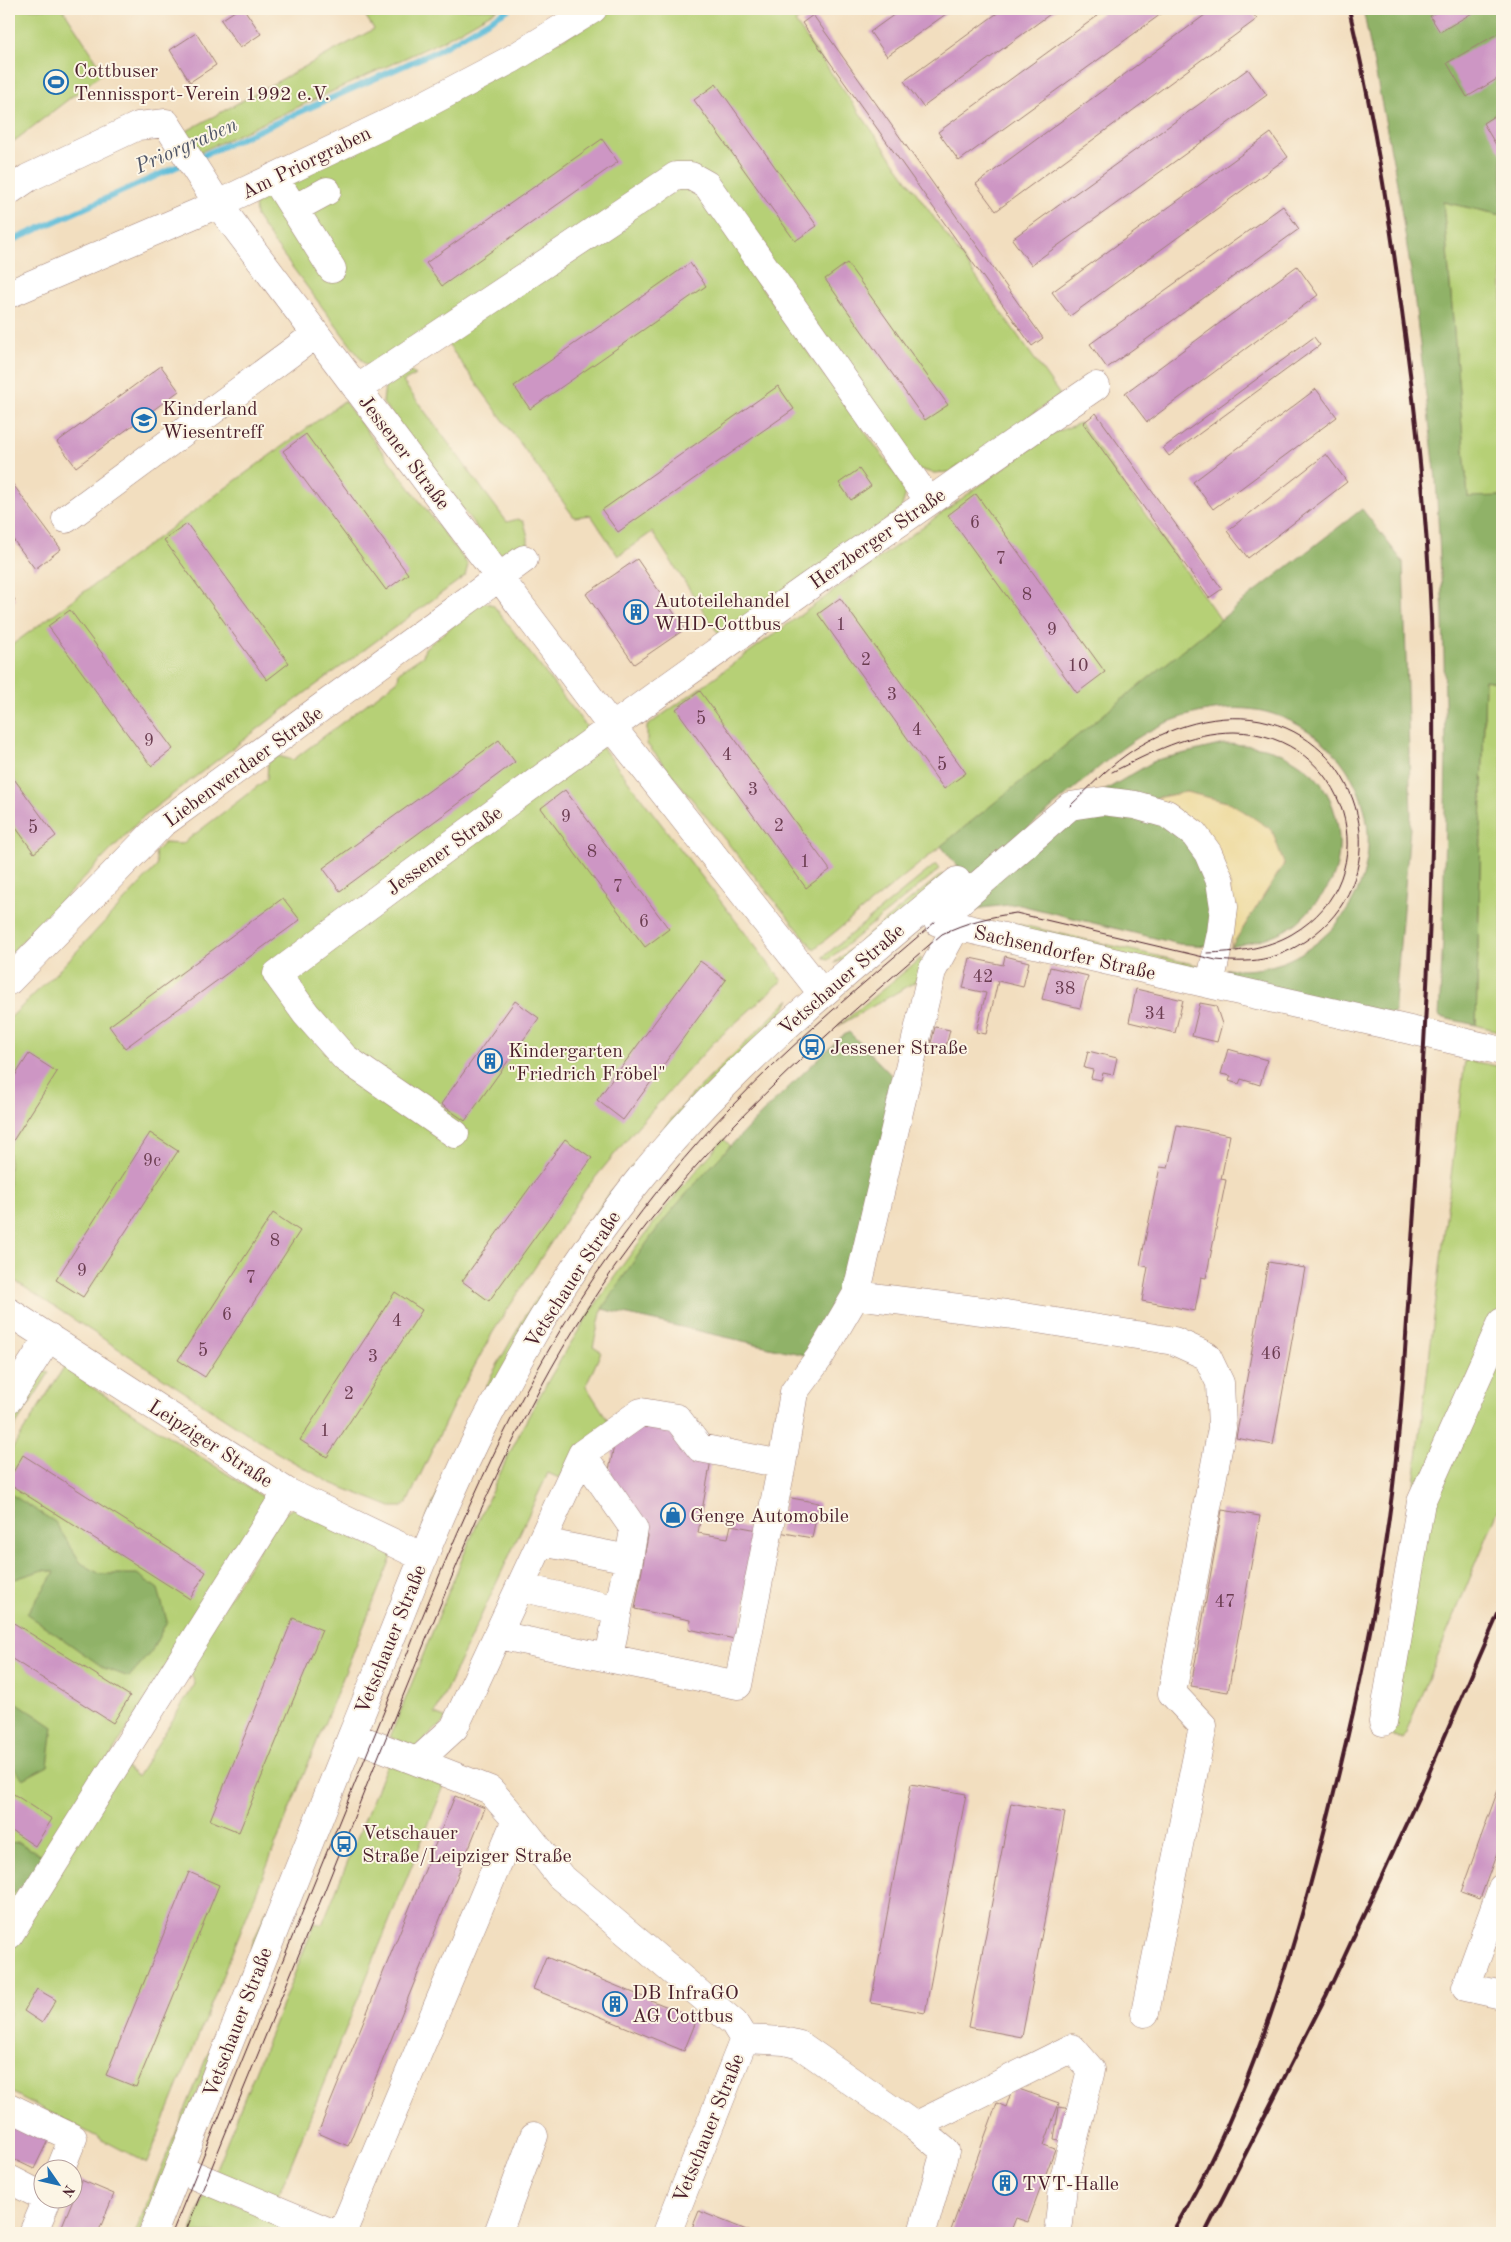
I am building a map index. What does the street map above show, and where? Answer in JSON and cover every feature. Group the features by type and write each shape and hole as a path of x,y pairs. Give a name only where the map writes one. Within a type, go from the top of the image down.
{"street":[{"name":"Am Priorgraben","path":"9,294 218,204 411,112 512,59 593,9"},
{"name":"Jessener Straße","path":"9,191 28,178 138,126 166,123 218,204 357,389 612,727 822,993"},
{"path":"357,389 410,358 676,176 691,176 707,185 923,511"},
{"path":"274,177 332,269"},
{"path":"294,210 328,192"},
{"path":"66,519 316,334"},
{"name":"Herzberger Straße","path":"612,727 785,613 1096,386"},
{"name":"Liebenwerdaer Straße","path":"9,981 162,824 501,578 524,559"},
{"name":"Jessener Straße","path":"455,1134 345,1058 306,1014 277,974 612,727"},
{"path":"937,920 1070,806 1103,801 1135,805 1167,814 1194,834 1208,853 1220,881 1224,907 1220,940 1210,984"},
{"name":"Vetschauer Straße","path":"152,2233 423,1557 489,1414 540,1324 595,1240 630,1192 705,1104 822,993 937,920 957,881"},
{"name":"Sachsendorfer Straße","path":"608,1658 738,1685 782,1464 794,1392 818,1358 856,1295 940,976 937,920 1502,1051"},
{"path":"856,1295 1006,1314 1174,1341 1207,1356 1220,1383 1222,1428 1172,1693 1203,1726 1146,2013"},
{"name":"Leipziger Straße","path":"9,1312 287,1492 423,1557"},
{"path":"1382,1722 1421,1502 1502,1322"},
{"path":"9,1399 49,1337"},
{"path":"418,1761 454,1728 582,1454 641,1412 677,1418 700,1448 782,1464"},
{"path":"498,1635 608,1658 634,1529 582,1454"},
{"path":"9,1935 287,1492"},
{"path":"542,1542 629,1559"},
{"path":"520,1587 618,1610"},
{"name":"Vetschauer Straße","path":"352,1736 490,1790 560,1876 734,2022 744,2040 667,2233"},
{"path":"342,2233 516,1820"},
{"path":"1502,1888 1466,1987 1502,1995"},
{"path":"744,2040 784,2041 800,2045 915,2126 945,2151 922,2233"},
{"path":"915,2126 1072,2048 1090,2070 1064,2178 1059,2223"},
{"path":"9,2107 73,2138 64,2160"},
{"path":"498,2233 534,2136"},
{"path":"179,2169 317,2231"},
{"path":"9,2179 32,2191"},
{"path":"33,2233 43,2210"}],"green space":[{"name":"Cottbuser Tennissport-Verein 1992 e.V.","path":"9,9 63,9 104,72 9,145"},
{"path":"361,9 498,9 442,41 200,152 183,133 374,29"},
{"path":"611,9 814,9 795,22 1060,395 950,472 934,473 914,468 697,171 369,366 364,363 272,240 256,216 255,204 263,193 580,30"},
{"path":"1363,9 1502,9 1502,215 1443,202 1468,497 1502,496 1502,683 1485,680 1476,1025 1439,1017 1443,939 1446,747 1443,615 1436,479 1412,278 1395,171"},
{"path":"688,184 751,256 746,266 907,490 901,509 722,639 652,532 618,556 591,515 574,517 444,339 593,236"},
{"path":"1443,202 1502,215 1502,496 1468,498"},
{"path":"407,370 416,375 403,382 507,522 518,519 524,522 528,544 521,551 509,555 495,552 383,403 385,384"},
{"path":"344,401 468,565 465,576 305,693 144,816 9,955 9,647"},
{"path":"1080,423 1221,620 814,949 647,744 647,726 1051,434"},
{"path":"1362,509 1403,562 1411,816 1394,1014 1230,978 1226,969 1250,970 1273,966 1294,957 1315,944 1343,916 1360,885 1368,851 1366,817 1355,784 1336,755 1308,731 1273,714 1245,709 1215,710 1186,716 1159,726 1134,740 1111,757 973,875 963,873 941,846 1256,591"},
{"path":"483,602 493,605 782,981 713,1043 637,1127 585,1190 493,1332 454,1404 407,1503 402,1507 391,1507 331,1483 276,1452 9,1277 9,1019 62,967 157,866 155,852 164,843 182,844 267,779 268,763 278,756 293,760 398,680 399,672 423,656 425,648"},
{"path":"1485,680 1502,683 1502,1032 1476,1025"},
{"path":"1224,744 1248,745 1269,749 1289,757 1309,771 1327,793 1333,807 1339,837 1337,867 1332,880 1323,894 1302,918 1277,934 1231,947 1284,864 1231,803 1186,792 1151,799 1099,794 1156,760"},
{"path":"1098,811 1161,821 1189,842 1208,873 1214,904 1209,946 1179,944 1016,904 982,908 973,912 967,904 1069,818"},
{"path":"936,864 940,869 828,960 823,957"},
{"path":"942,874 945,877 845,960 834,963"},
{"path":"1013,923 1201,966 1195,973 990,925"},
{"path":"921,958 923,966 915,982 838,1026"},
{"path":"790,999 784,1012 695,1098 423,1526 492,1374 527,1313 607,1196 691,1096"},
{"path":"849,1032 898,1082 852,1286 809,1356 602,1309 651,1238 688,1192 774,1102 841,1037"},
{"path":"1465,1060 1502,1067 1502,1501 1403,1739 1376,1731 1411,1508"},
{"path":"724,1139 731,1146 668,1216 602,1309 593,1347 601,1352 586,1386 609,1422 559,1478 548,1473 435,1714 447,1719 416,1747 390,1737 478,1522 517,1438 539,1397 559,1362 624,1263 672,1200"},
{"path":"66,1364 86,1375 90,1386 271,1502 9,1916 9,1454"},
{"path":"41,1368 49,1373 9,1436 9,1418"},
{"path":"9,1493 55,1522 81,1563 100,1574 137,1574 158,1589 167,1621 151,1652 129,1677 104,1668 27,1614 55,1572 43,1570 9,1581"},
{"path":"295,1507 392,1556 147,2163 9,2091 9,1948 124,1765 137,1777 195,1684 188,1665 279,1517"},
{"path":"9,1697 53,1727 48,1766 23,1779 9,1762"},
{"path":"387,1764 444,1786 276,2201 215,2171 315,1923 322,1925"},
{"path":"18,1842 43,1856 25,1885 9,1896 9,1843"},
{"path":"266,1911 271,1911 140,2233 135,2233"},
{"path":"206,2191 295,2230 295,2233 190,2233"}],"sand":[{"path":"1186,792 1231,803 1272,830 1284,864 1231,947 1230,884 1151,799"}],"building":[{"path":"238,9 244,9 261,34 240,48 221,20"},
{"path":"902,9 953,9 887,56 870,32"},
{"path":"1003,9 1057,9 923,107 904,81"},
{"path":"1107,9 1168,9 959,161 938,132"},
{"path":"1213,9 1249,9 1257,19 996,211 976,184"},
{"path":"1441,9 1479,9 1440,32 1430,16"},
{"path":"813,15 1043,338 1032,346 802,23"},
{"path":"1502,31 1502,76 1467,97 1447,63"},
{"path":"196,33 216,65 190,82 170,50"},
{"path":"1248,69 1267,95 1031,265 1012,239"},
{"path":"716,84 817,226 795,241 694,100"},
{"path":"1502,111 1502,155 1483,123"},
{"path":"1271,133 1288,157 1070,316 1052,292"},
{"path":"602,139 618,162 442,286 426,263"},
{"path":"1283,206 1299,229 1107,368 1090,344"},
{"path":"690,263 706,286 530,409 514,386"},
{"path":"847,263 948,405 925,420 825,279"},
{"path":"1297,266 1318,295 1147,422 1125,393"},
{"path":"1314,337 1320,345 1169,456 1163,448"},
{"name":"Kinderland Wiesentreff","path":"161,366 179,391 76,467 57,442"},
{"path":"778,386 794,409 618,532 602,510"},
{"path":"1316,389 1337,417 1213,509 1193,482"},
{"path":"1096,413 1222,589 1209,598 1083,423"},
{"path":"306,434 408,574 386,590 283,451"},
{"path":"1326,454 1347,482 1248,558 1227,531"},
{"path":"859,469 871,486 851,500 839,483"},
{"path":"9,479 61,549 35,569 9,534"},
{"path":"976,494 1105,672 1077,693 948,515"},
{"path":"187,524 289,663 267,680 164,540"},
{"name":"Autoteilehandel WHD-Cottbus","path":"637,559 685,629 634,664 586,594"},
{"path":"9,591 15,600 9,605"},
{"path":"840,598 966,773 944,789 818,614"},
{"path":"70,610 173,749 151,766 48,626"},
{"path":"700,691 830,870 806,888 676,709"},
{"path":"499,740 515,762 340,891 323,868"},
{"path":"9,772 56,836 34,853 9,818"},
{"path":"565,790 669,929 645,947 541,808"},
{"path":"283,898 300,920 125,1048 109,1026"},
{"path":"1005,956 1029,962 1023,987 998,981 986,1034 976,1032 986,993 963,988 970,958 1003,965"},
{"path":"700,961 726,980 623,1120 597,1100"},
{"path":"1050,967 1088,976 1080,1008 1042,999"},
{"path":"1136,989 1183,1000 1175,1033 1129,1022"},
{"name":"Kindergarten \"Friedrich Fröbel\"","path":"515,1001 539,1018 465,1121 441,1104"},
{"path":"1200,1003 1216,1006 1222,1024 1217,1042 1192,1036"},
{"path":"935,1027 950,1030 946,1046 931,1043"},
{"path":"1228,1049 1267,1060 1260,1085 1241,1079 1239,1084 1229,1081 1231,1076 1221,1074"},
{"path":"1088,1051 1117,1058 1113,1075 1103,1073 1101,1080 1091,1078 1093,1070 1084,1068"},
{"path":"29,1054 57,1072 9,1147 9,1085"},
{"path":"1177,1125 1230,1135 1221,1179 1226,1180 1206,1278 1201,1277 1195,1311 1142,1301 1148,1267 1140,1265 1160,1167 1168,1168"},
{"path":"150,1133 178,1151 83,1297 56,1280"},
{"path":"565,1139 592,1158 489,1301 462,1281"},
{"path":"273,1213 300,1231 205,1377 178,1360"},
{"path":"1268,1262 1305,1268 1273,1445 1236,1438"},
{"path":"395,1292 422,1310 327,1457 300,1440"},
{"path":"643,1424 674,1429 711,1460 698,1533 728,1538 731,1525 758,1530 739,1640 689,1629 690,1620 635,1609 648,1536 608,1475 615,1441"},
{"path":"23,1455 206,1572 190,1599 9,1484 9,1479"},
{"path":"786,1497 819,1503 812,1538 779,1532"},
{"path":"1222,1510 1260,1516 1228,1692 1191,1686"},
{"path":"293,1618 322,1630 239,1832 210,1820"},
{"path":"9,1620 130,1696 113,1723 9,1657"},
{"path":"1502,1779 1502,1839 1480,1899 1461,1892"},
{"path":"911,1784 966,1794 925,2013 871,2003"},
{"path":"9,1791 52,1819 35,1846 9,1829"},
{"path":"455,1796 485,1808 348,2146 318,2133"},
{"path":"1011,1803 1065,1813 1022,2037 968,2027"},
{"path":"189,1872 219,1885 136,2087 106,2075"},
{"name":"DB InfraGO AG Cottbus","path":"546,1957 697,2019 684,2051 533,1989"},
{"path":"37,1989 56,2000 42,2023 24,2011"},
{"name":"TVT-Halle","path":"1013,2087 1059,2103 1044,2145 1055,2149 1028,2222 1016,2218 1010,2233 950,2233 997,2103 1006,2107"},
{"path":"1059,2107 1071,2109 1064,2141 1054,2139"},
{"path":"9,2120 48,2140 38,2160 32,2160 32,2168 9,2157"},
{"path":"82,2180 114,2194 98,2233 59,2233 69,2210 82,2210"},
{"path":"699,2211 754,2233 690,2233"},
{"path":"1020,2228 1033,2233 1018,2233"}],"waterway":[{"name":"Priorgraben","path":"197,158 439,50 509,9"},
{"name":"Priorgraben","path":"9,242 183,164"}],"tram line":[{"path":"185,2233 439,1608 496,1476 539,1390 588,1307 615,1267 688,1175 727,1132 810,1051 942,934 978,920 1016,913 1216,960 1257,960 1280,954 1315,934 1340,908 1354,878 1360,847 1357,814 1346,784 1327,757 1301,736 1269,722 1251,719 1213,719 1194,723 1158,736 1126,755 1104,773 1070,806"},
{"path":"1112,772 1156,751 1186,740 1217,733 1234,732 1273,739 1304,756 1328,781 1342,812 1347,845 1341,878 1323,909 1292,934 1272,943 1240,951 1207,953"},
{"path":"172,2233 455,1538 511,1418 543,1360 578,1302 616,1246 684,1158 753,1084 804,1036 935,922"}],"railway":[{"path":"1172,2233 1218,2145 1257,2053 1303,1911 1338,1777 1367,1648 1389,1517 1401,1403 1418,1141 1432,862 1433,722 1431,612 1419,453 1400,293 1374,130 1349,9"},
{"path":"1205,2233 1327,1994 1418,1798 1502,1605"}],"place":[{"name":"Cottbuser Tennissport-Verein 1992 e.V.","path":"56,82"},
{"name":"Kinderland Wiesentreff","path":"144,420"},
{"name":"Autoteilehandel WHD-Cottbus","path":"636,612"},
{"name":"Jessener Straße","path":"812,1047"},
{"name":"Kindergarten \"Friedrich Fröbel\"","path":"490,1061"},
{"name":"Genge Automobile","path":"673,1515"},
{"name":"Vetschauer Straße/Leipziger Straße","path":"344,1844"},
{"name":"DB InfraGO AG Cottbus","path":"615,2004"},
{"name":"TVT-Halle","path":"1005,2183"}]}
